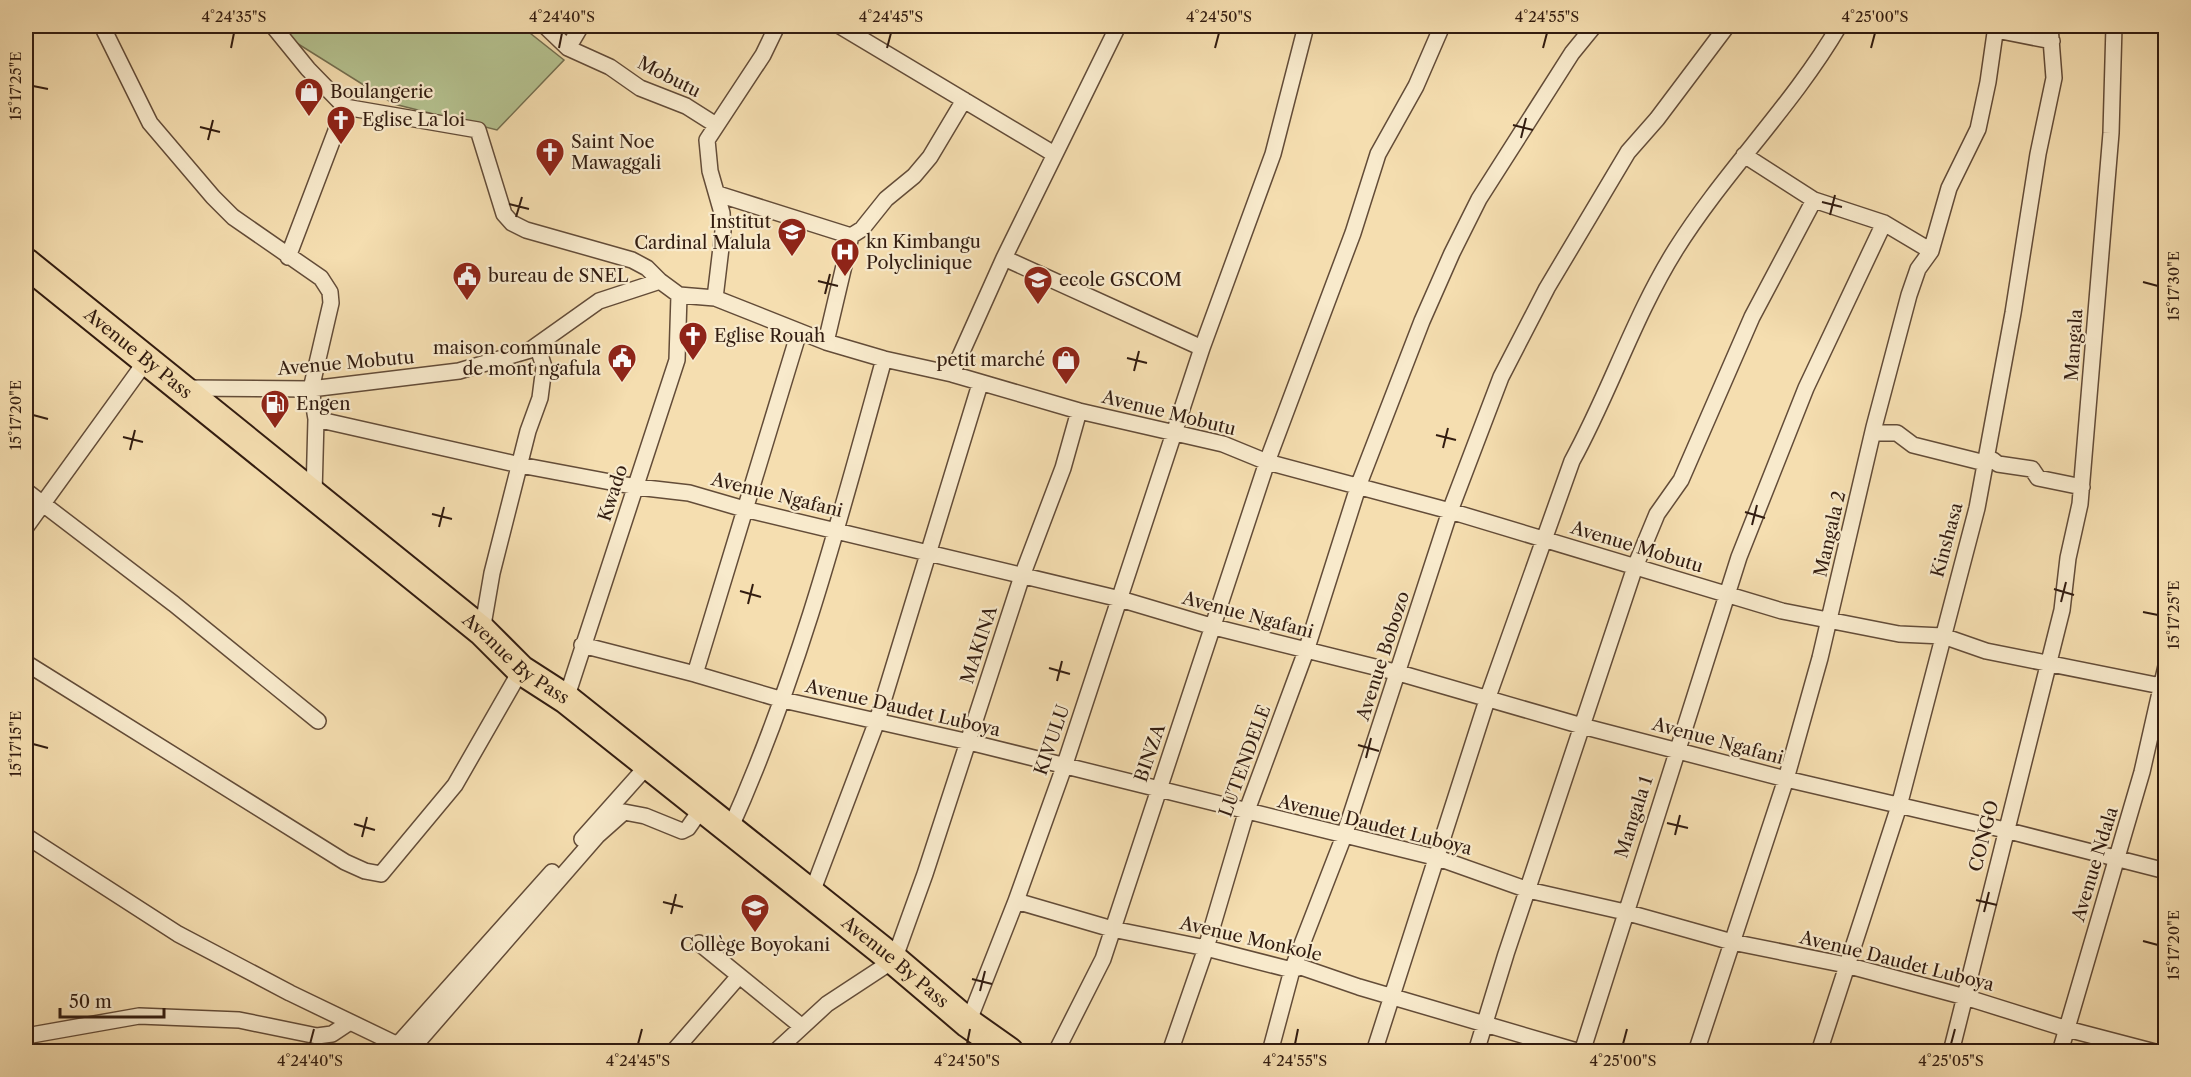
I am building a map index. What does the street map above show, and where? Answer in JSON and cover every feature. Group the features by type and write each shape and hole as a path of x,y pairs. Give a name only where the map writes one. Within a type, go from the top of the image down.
{"highway":[{"name":"Avenue By Pass","path":"26,263 177,388 314,494 482,631 522,670 566,699 894,960 968,1023 1009,1052"}],"street":[{"path":"102,26 150,123 213,197 233,217 321,278 330,292 330,314 311,389 316,419 314,494"},
{"path":"273,26 308,69 345,107 478,129 504,214 512,223 632,260 647,268 679,295"},
{"name":"Mobutu","path":"545,26 568,48 610,67 640,88 686,106 716,125"},
{"path":"568,48 581,26"},
{"path":"715,298 723,231 718,194 707,154 707,140 763,55 777,26"},
{"path":"840,26 1054,154"},
{"path":"952,374 1054,154 1118,26"},
{"name":"KIVULU","path":"968,1023 1016,901 1064,767 1176,433 1202,348 1273,154 1306,26"},
{"name":"BINZA","path":"1056,1052 1103,960 1267,462 1353,233 1378,154 1416,86 1442,26"},
{"name":"LUTENDELE","path":"1170,1052 1206,948 1246,813 1306,651 1359,484 1452,253 1479,199 1572,53 1594,26"},
{"name":"Avenue Bobozo","path":"1270,1052 1292,970 1344,836 1450,511 1501,377 1547,288 1628,152 1727,26"},
{"path":"1374,1052 1390,996 1438,858 1488,697 1572,462 1591,427 1653,288 1715,191 1824,51 1839,26"},
{"name":"Mangala","path":"2046,664 2062,610 2068,558 2082,488 2111,133 2114,26"},
{"path":"1996,28 2051,33"},
{"name":"Mangala 2","path":"1696,1052 1786,779 1830,620 1873,433 1909,295 1918,269 1931,250 1949,188 1978,129 1996,28"},
{"name":"Kinshasa","path":"1819,1052 1899,806 1977,508 2009,336 2038,154 2054,78 2051,33"},
{"path":"826,342 851,236 862,229 886,200 914,176 930,157 964,100"},
{"path":"288,257 345,107"},
{"path":"1744,155 1814,200 1884,223 1931,250"},
{"path":"718,194 851,236"},
{"path":"1476,1052 1635,567 1657,514 1681,480 1752,317 1814,200"},
{"name":"Mangala 1","path":"1581,1052 1676,749 1727,596 1784,440 1884,223"},
{"path":"1005,258 1202,348"},
{"name":"Avenue Mobutu","path":"177,388 311,389 459,370 530,350 599,301 660,281"},
{"name":"Avenue Mobutu","path":"679,295 715,298 826,342 884,359 952,374 1079,411 1223,444 1267,462 1359,484 1544,538 1727,596 1899,634 1943,636 1986,651 2164,687"},
{"name":"Kwado","path":"566,699 677,360 679,295"},
{"path":"695,674 799,332"},
{"path":"482,631 492,573 528,431 540,398 544,368 537,345"},
{"path":"730,829 754,775 783,699 837,529 884,359"},
{"path":"26,527 146,361"},
{"path":"811,895 877,721 980,384"},
{"name":"MAKINA","path":"894,960 969,742 1022,576 1055,489 1079,411"},
{"name":"Avenue Ngafani","path":"316,419 520,465 637,487 689,493 744,509 837,529 1120,599 1214,627 1399,673 1582,726 1786,779 2005,830 2166,871"},
{"path":"1873,433 1897,433 1913,445 1984,463 1993,460 1998,464 2032,470 2038,477 2082,488"},
{"path":"26,491 174,604 318,721"},
{"name":"Avenue Daudet Luboya","path":"582,645 783,699 969,742 1246,813 1438,858 1528,890 1625,912 1732,942 1846,965 1965,997 2067,1029 2156,1052"},
{"path":"26,663 345,862 365,871 381,874 455,785 522,670"},
{"name":"CONGO","path":"1951,1052 2046,664"},
{"name":"Avenue Ndala","path":"2060,1052 2117,859 2164,687 2166,666"},
{"path":"400,1049 648,765"},
{"path":"400,1049 597,836 624,812 645,816 681,831 688,828 702,808"},
{"path":"26,836 178,934 400,1049"},
{"name":"Avenue Monkole","path":"1016,901 1112,929 1206,948 1292,970 1301,967 1390,996 1581,1052"},
{"path":"699,943 801,1026"},
{"path":"774,1052 827,1004 894,960"},
{"path":"673,1052 739,976"},
{"path":"26,1036 139,1016 239,1020 317,1036 332,1034 350,1022"}],"green space":[{"path":"296,26 521,26 564,60 497,130 394,104 287,37"}],"place":[{"name":"Boulangerie","path":"309,118"},
{"name":"Eglise La loi","path":"341,146"},
{"name":"Saint Noe Mawaggali","path":"550,178"},
{"name":"Institut Cardinal Malula","path":"792,258"},
{"name":"kn Kimbangu Polyclinique","path":"845,278"},
{"name":"bureau de SNEL","path":"467,302"},
{"name":"ecole GSCOM","path":"1038,306"},
{"name":"Eglise Rouah","path":"693,362"},
{"name":"maison communale de mont ngafula","path":"622,384"},
{"name":"petit marché","path":"1066,386"},
{"name":"Engen","path":"275,430"},
{"name":"Collège Boyokani","path":"755,934"}]}
